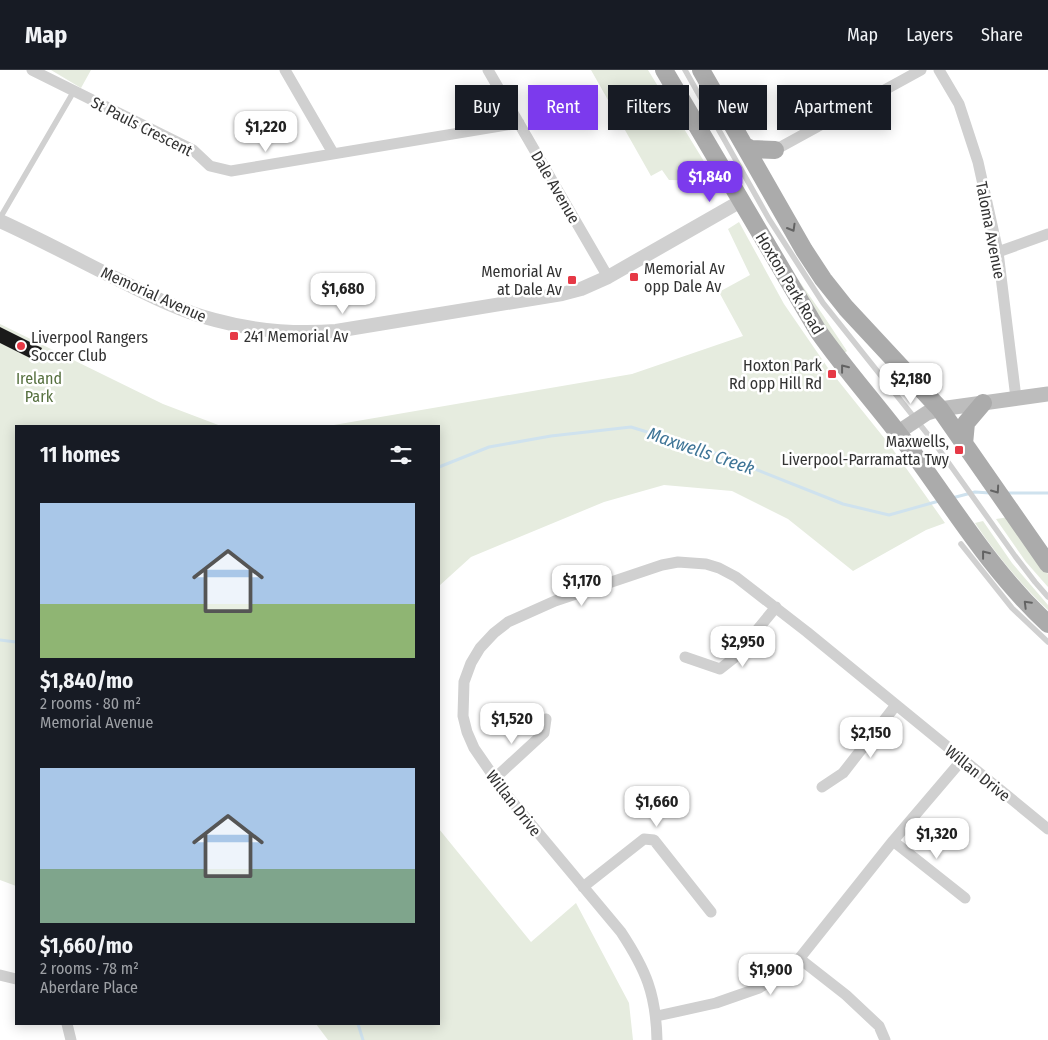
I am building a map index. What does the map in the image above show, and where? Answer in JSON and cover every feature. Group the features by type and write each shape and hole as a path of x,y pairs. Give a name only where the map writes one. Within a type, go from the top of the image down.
{"main road":[{"name":"Hoxton Park Road","path":"664,70 754,194 804,250 834,293 940,409 1048,564"},
{"name":"Hoxton Park Road","path":"701,70 745,146 754,194 818,331 842,365 927,472 1008,583 1048,624"},
{"path":"745,146 751,149 775,150"},
{"path":"897,433 916,419 940,409 1048,394"},
{"path":"964,444 966,423 983,403"}],"street":[{"name":"St Pauls Crescent","path":"32,70 193,150 210,166 231,171 519,123"},
{"path":"285,70 333,153"},
{"name":"Dale Avenue","path":"488,70 608,277"},
{"path":"775,150 921,70"},
{"name":"Taloma Avenue","path":"939,70 959,104 978,162 998,252 1016,398"},
{"name":"Memorial Avenue","path":"1,222 190,312 233,325 285,332 311,333 336,331 562,294 581,289 608,277 754,194"},
{"path":"998,252 1048,234"},
{"name":"Willan Drive","path":"657,1040 657,1016 653,994 636,955 621,932 536,832 494,779 466,732 462,700 464,682 480,648 508,622 555,601 662,564 678,562 706,564 719,568 736,577 776,608 1048,829"},
{"path":"685,657 720,669 734,658 776,608"},
{"path":"822,787 843,773 896,705"},
{"path":"494,779 544,733 546,719"},
{"path":"657,1016 716,1003 759,988 791,969 893,841 962,760"},
{"path":"582,887 644,838 654,840 711,912"},
{"path":"893,841 965,898"},
{"path":"800,959 846,995 879,1026 885,1040"},
{"path":"0,975 15,979"},
{"path":"67,1025 71,1040"}],"lane":[{"path":"685,70 754,194 795,261 824,303 953,468 1034,582 1048,597"},
{"path":"1,222 74,91"},
{"path":"961,544 1012,608 1048,642"}],"green space":[{"path":"51,70 91,70 81,88"},
{"path":"591,70 648,70 657,85 608,85 608,100"},
{"path":"625,130 685,130 716,181 669,180 662,170 651,176"},
{"path":"739,222 784,304 828,368 889,444 945,523 926,530 853,571 788,519 732,491 664,485 604,502 471,557 440,585 440,425 334,425 632,374 743,336 719,292 750,275 728,229"},
{"path":"797,278 847,351 842,355"},
{"name":"Ireland Park","path":"0,324 163,404 218,425 15,425 15,886 0,880"},
{"path":"1009,517 1048,574 1048,587 1026,562 996,519"},
{"path":"983,521 1012,563 1048,605 1048,610 1028,590 991,546 975,523"},
{"path":"440,830 531,942 576,903 629,1003 633,1040 328,1040 317,1025 440,1025"}],"building":[{"name":"Liverpool Rangers Soccer Club","path":"0,327 42,348 36,361 0,343"}],"waterway":[{"name":"Maxwells Creek","path":"440,467 489,447 551,436 631,427 712,452 843,504 889,515 939,501"},
{"name":"Maxwells Creek","path":"952,498 975,492 990,493"},
{"name":"Maxwells Creek","path":"1006,493 1048,493"},
{"path":"0,640 15,642"},
{"path":"358,1025 363,1040"}],"place":[{"name":"Memorial Av opp Dale Av","path":"634,277"},
{"name":"Memorial Av at Dale Av","path":"572,280"},
{"name":"241 Memorial Av","path":"234,336"},
{"name":"Liverpool Rangers Soccer Club","path":"21,346"},
{"name":"Hoxton Park Rd opp Hill Rd","path":"832,374"},
{"name":"Maxwells, Liverpool-Parramatta Twy","path":"959,450"}]}
